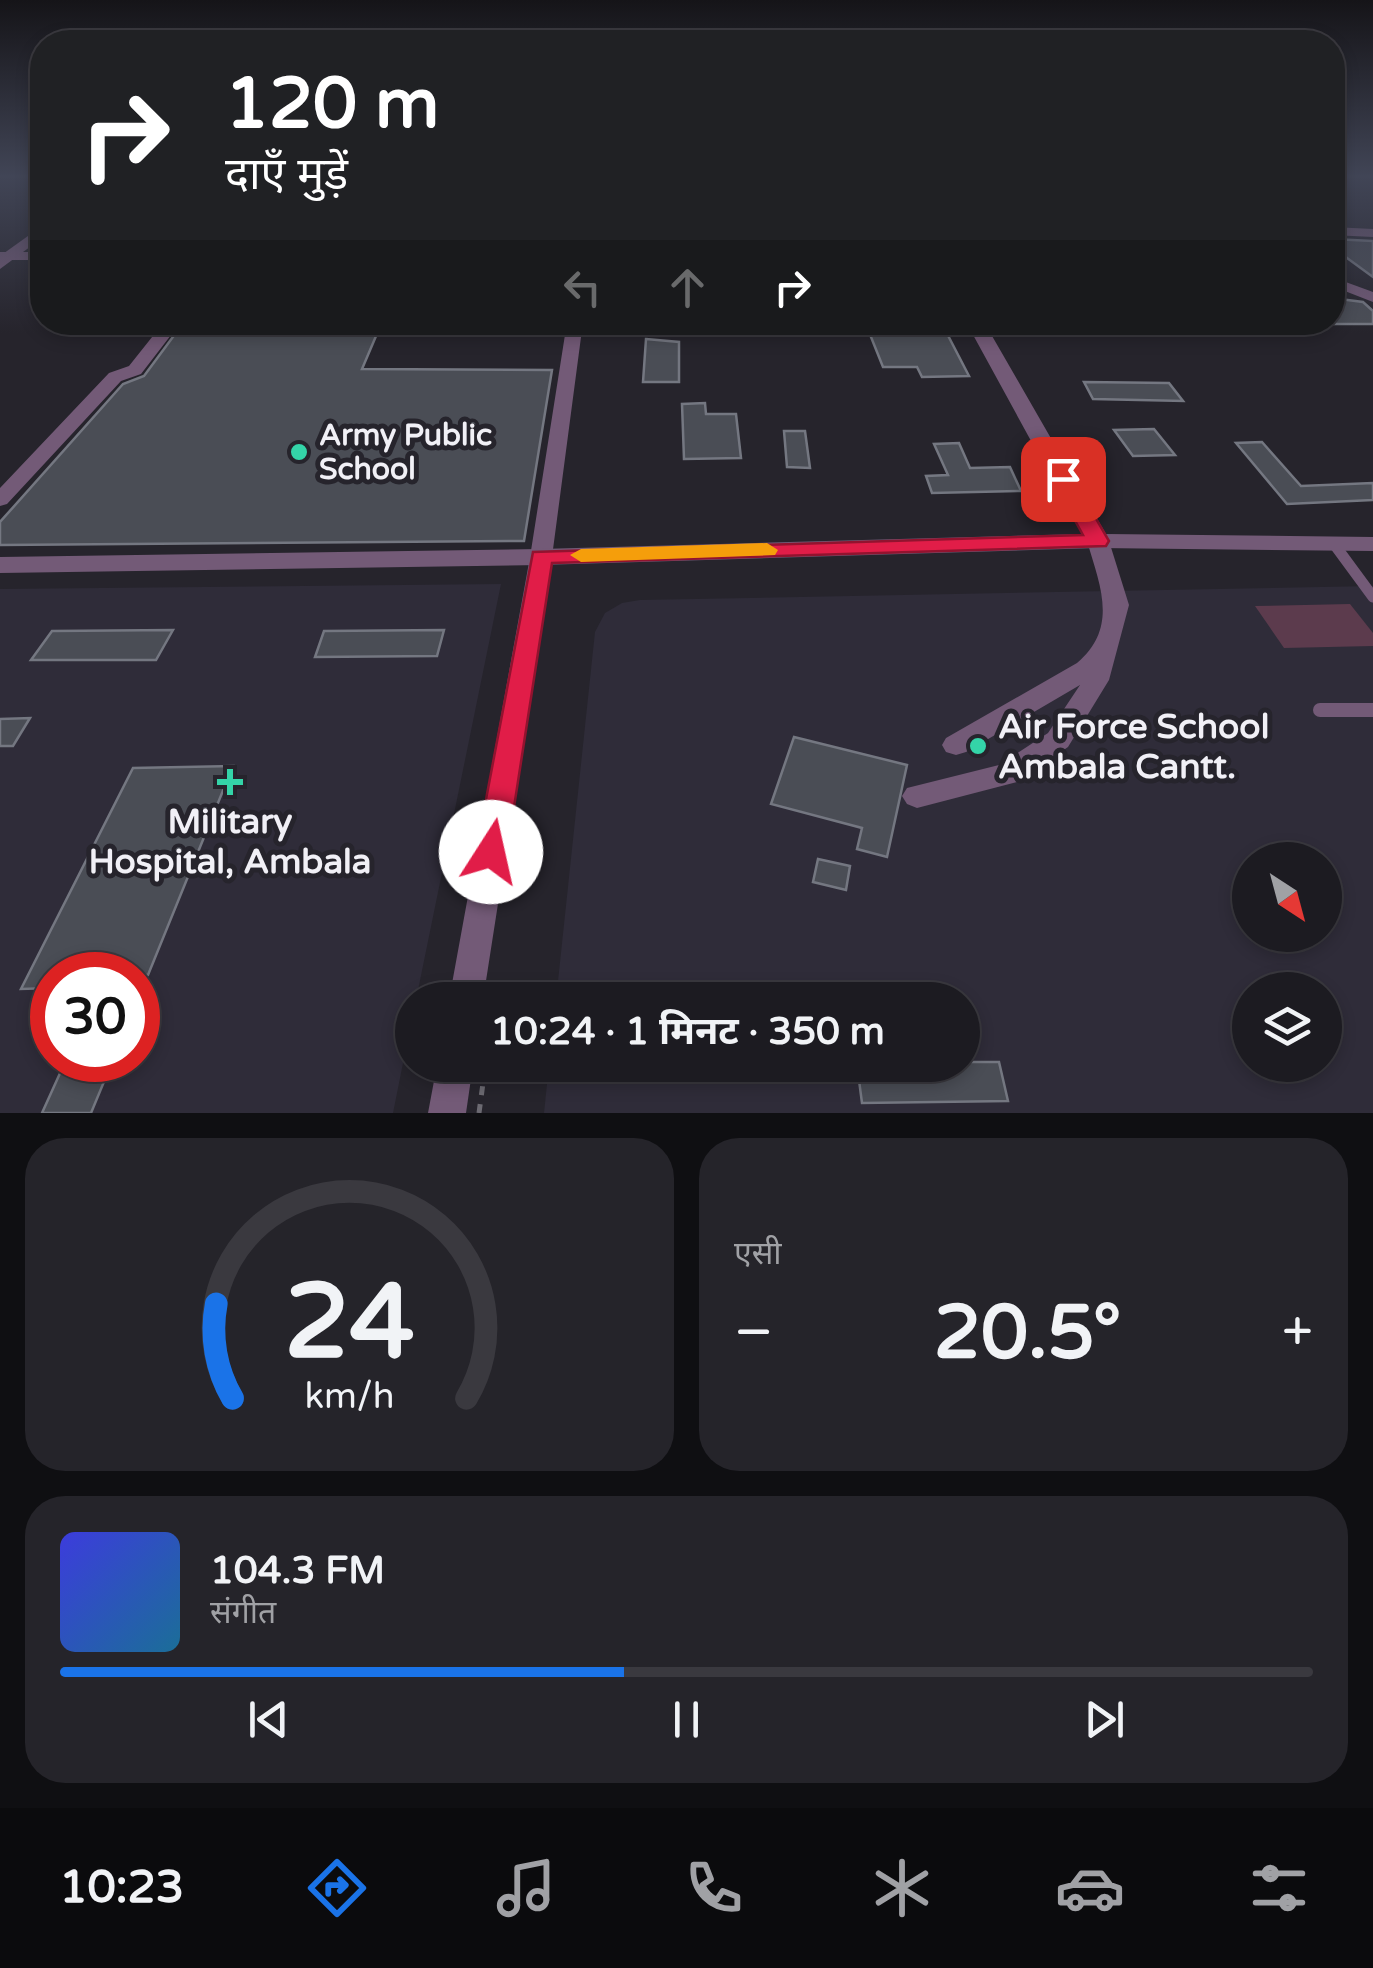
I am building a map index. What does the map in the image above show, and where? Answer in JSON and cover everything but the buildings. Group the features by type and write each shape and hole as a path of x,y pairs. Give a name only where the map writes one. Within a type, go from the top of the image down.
{"street":[{"path":"1345,231 1373,233"},
{"path":"3,259 30,240"},
{"path":"3,259 30,257"},
{"path":"1345,286 1373,297"},
{"path":"0,500 115,376 135,370 163,335"},
{"path":"469,982 541,557 573,335"},
{"path":"918,796 1007,774 1058,740 1096,680 1117,604 1098,541 982,335"},
{"path":"0,565 541,557 1098,541 1373,544"},
{"path":"956,745 1086,669 1103,654"},
{"path":"447,1113 453,1082"}],"lane":[{"path":"1334,544 1373,597"},
{"path":"1320,710 1373,710"}],"path":[{"path":"478,1113 483,1082"}],"shaded area":[{"name":"Military Hospital, Ambala","path":"501,584 420,982 395,982 395,1082 399,1082 393,1113 0,1113 0,589"},
{"name":"Air Force School Ambala Cantt.","path":"1373,586 1373,1113 544,1113 547,1082 980,1082 980,982 558,982 595,632 605,613 622,603"},
{"path":"1350,604 1373,633 1373,646 1284,648 1255,606"}],"slow traffic":[{"path":"581,555 767,550"}],"place":[{"name":"Army Public School","path":"299,452"},
{"name":"Air Force School Ambala Cantt.","path":"978,746"},
{"name":"Military Hospital, Ambala","path":"230,782"}],"route":[{"path":"491,852 541,557 1098,541 1063,479"}]}
